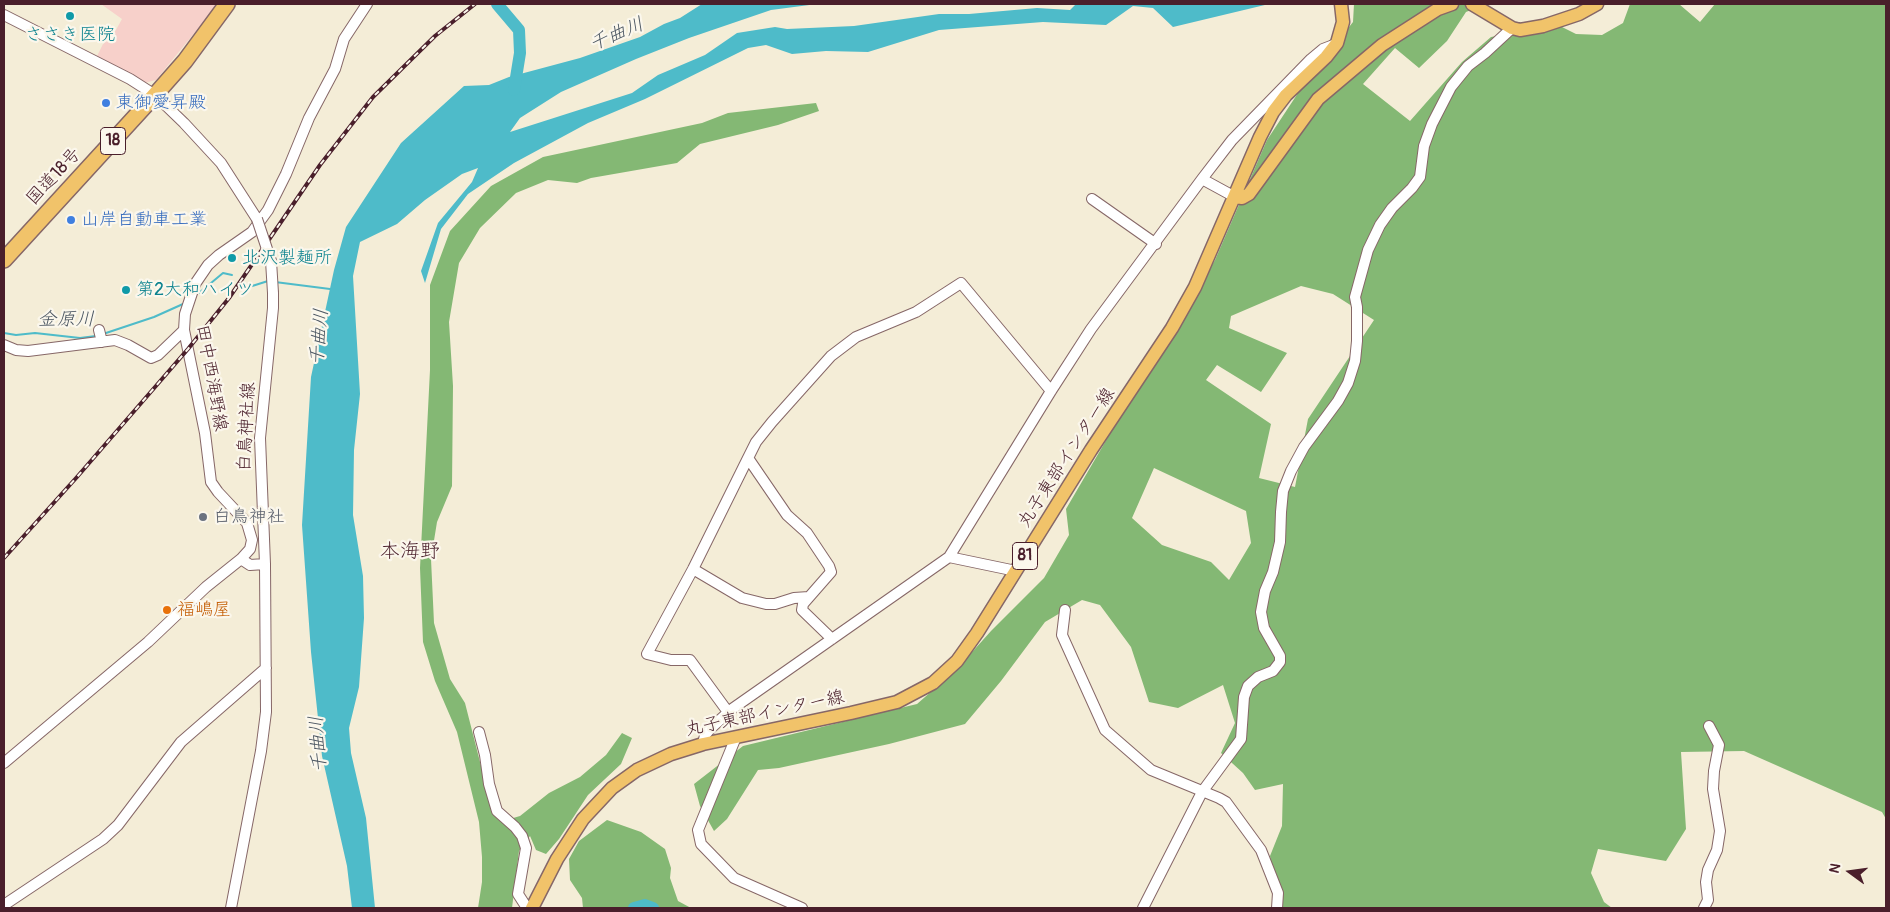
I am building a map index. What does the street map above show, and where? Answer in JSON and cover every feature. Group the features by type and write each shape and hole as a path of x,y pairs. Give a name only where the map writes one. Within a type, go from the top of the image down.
{"highway":[{"name":"国道18号","path":"4,260 156,95 185,61 223,6"}],"main road":[{"path":"1337,44 1342,22 1341,4"},
{"path":"1235,197 1244,198 1252,191 1311,106 1318,99 1382,45 1438,9 1452,4"},
{"path":"1472,4 1512,28 1520,30 1542,26 1579,14 1596,4"},
{"name":"丸子東部インター線","path":"532,908 571,837 600,799 637,770 671,754 703,744 889,704 926,688 940,678 964,652 1091,450 1176,323 1195,287 1260,137 1273,112 1286,95 1337,44"}],"street":[{"name":"田中西海野線","path":"242,559 250,550 252,540 248,523 218,492 211,482 205,433 184,330 188,301 199,278 219,254 252,232 264,218 309,118 334,69 344,39 367,4"},
{"path":"4,15 130,79 156,95"},
{"path":"1143,908 1202,792 1242,739 1244,697 1248,686 1258,677 1274,671 1280,662 1280,656 1264,628 1261,612 1265,591 1273,572 1280,542 1284,491 1291,471 1304,447 1338,401 1348,383 1355,361 1357,306 1355,297 1368,250 1380,224 1420,177 1424,146 1432,124 1451,88 1468,66 1486,53 1512,28"},
{"path":"703,744 705,736 711,728 728,712 949,557 1091,329 1156,244 1202,179 1232,140 1311,59 1323,50 1337,44"},
{"name":"白鳥神社線","path":"156,95 221,163 257,219 271,260 273,308 260,438 265,564 265,725 231,908"},
{"path":"1202,179 1235,197"},
{"path":"1092,199 1156,244"},
{"path":"728,712 690,660 671,660 647,654 693,569 756,442 831,356 856,337 916,312 962,283 1051,392"},
{"path":"4,345 16,350 28,351 101,337 114,340 151,358 158,355 184,330"},
{"path":"748,458 787,514 807,534 829,566 831,572 803,604 802,610 832,639"},
{"path":"949,557 1016,571"},
{"path":"4,763 148,642 206,586 242,559 250,564 265,564"},
{"path":"693,569 742,598 766,604 809,597"},
{"path":"1065,610 1062,635 1105,730 1150,770 1226,802 1261,850 1278,893 1277,908"},
{"path":"4,905 103,839 113,830 181,742 266,668"},
{"path":"1704,908 1708,900 1706,882 1708,870 1717,850 1720,831 1713,789 1714,771 1720,745 1709,726"},
{"path":"479,732 485,755 488,784 497,811 515,827 522,836 526,848 518,894 527,908"},
{"path":"736,737 698,830 700,844 734,878 802,908"}],"shaded area":[{"path":"101,4 218,4 156,80 144,83 96,58 103,44 112,37 122,19"}],"green space":[{"path":"1354,4 1486,4 1466,12 1447,41 1419,68 1395,48 1363,84 1410,121 1462,62 1491,37 1558,25 1576,34 1602,35 1623,23 1630,4 1679,4 1700,22 1715,4 1886,4 1886,819 1882,812 1744,751 1681,752 1686,829 1666,861 1598,849 1591,873 1604,902 1612,908 1279,908 1270,856 1282,826 1283,784 1255,790 1243,773 1221,753 1235,723 1223,685 1178,708 1149,702 1131,647 1100,605 1082,600 1045,622 1001,681 965,724 889,744 779,768 758,770 727,819 714,831 700,806 694,784 743,746 917,704 956,670 991,631 1044,578 1069,535 1066,509 1125,408 1164,352 1215,260 1267,140 1304,84 1353,22","holes":["1301,286 1333,294 1374,320 1308,419 1295,487 1259,478 1271,424 1206,380 1217,365 1261,392 1287,353 1229,328 1231,316","1154,468 1246,511 1251,543 1229,580 1211,562 1162,545 1132,518"]},
{"path":"816,103 819,111 778,125 700,144 677,163 591,178 577,183 548,180 516,193 480,228 459,263 449,322 453,386 452,486 437,522 431,559 434,623 450,679 465,703 493,813 503,821 520,816 549,793 580,777 606,755 622,733 632,738 621,764 588,795 559,839 546,854 536,850 530,836 519,851 512,908 478,908 482,882 479,822 457,732 435,681 423,642 420,568 430,370 430,285 450,231 491,186 543,157 702,123 728,113"},
{"path":"607,820 641,832 665,849 671,868 670,878 678,901 691,908 583,908 582,898 570,880 569,859 579,841"}],"water":[{"name":"千曲川","path":"702,4 817,4 771,10 689,38 636,59 561,92 520,118 510,132 632,93 658,75 705,55 737,33 775,27 787,29 854,26 939,14 969,14 1037,8 1070,10 1076,4 1269,4 1173,27 1153,8 1133,6 1106,25 1043,22 939,30 868,52 826,51 792,54 766,45 748,48 645,99 588,123 514,163 468,194 441,229 425,283 421,271 438,223 472,182 478,168 462,174 425,200 397,224 360,242 353,276 360,394 354,450 353,515 363,576 364,618 359,687 349,728 351,753 366,818 375,908 352,908 347,866 322,756 311,652 302,525 311,377 334,270 346,227 401,143 464,86 489,85 509,77 580,58 640,37 680,18"}],"waterway":[{"path":"497,4 519,30 520,53 514,90"},
{"name":"金原川","path":"199,293 223,273 232,275"},
{"name":"金原川","path":"244,286 249,287 268,281"},
{"name":"金原川","path":"275,282 330,289"},
{"name":"金原川","path":"103,334 154,317 183,304"},
{"name":"金原川","path":"4,333 16,335 35,333 80,338 96,336"},
{"path":"634,908 645,905 653,908"}],"railway":[{"path":"4,558 188,349 229,298 320,165 373,97 435,36 475,4"}],"place":[{"name":"ささき医院","path":"70,16"},
{"name":"東御愛昇殿","path":"106,103"},
{"name":"山岸自動車工業","path":"71,220"},
{"name":"北沢製麺所","path":"232,258"},
{"name":"第2大和ハイツ","path":"126,290"},
{"name":"白鳥神社","path":"203,517"},
{"name":"福嶋屋","path":"167,610"}],"district":[{"name":"本海野","path":"410,552"}]}
